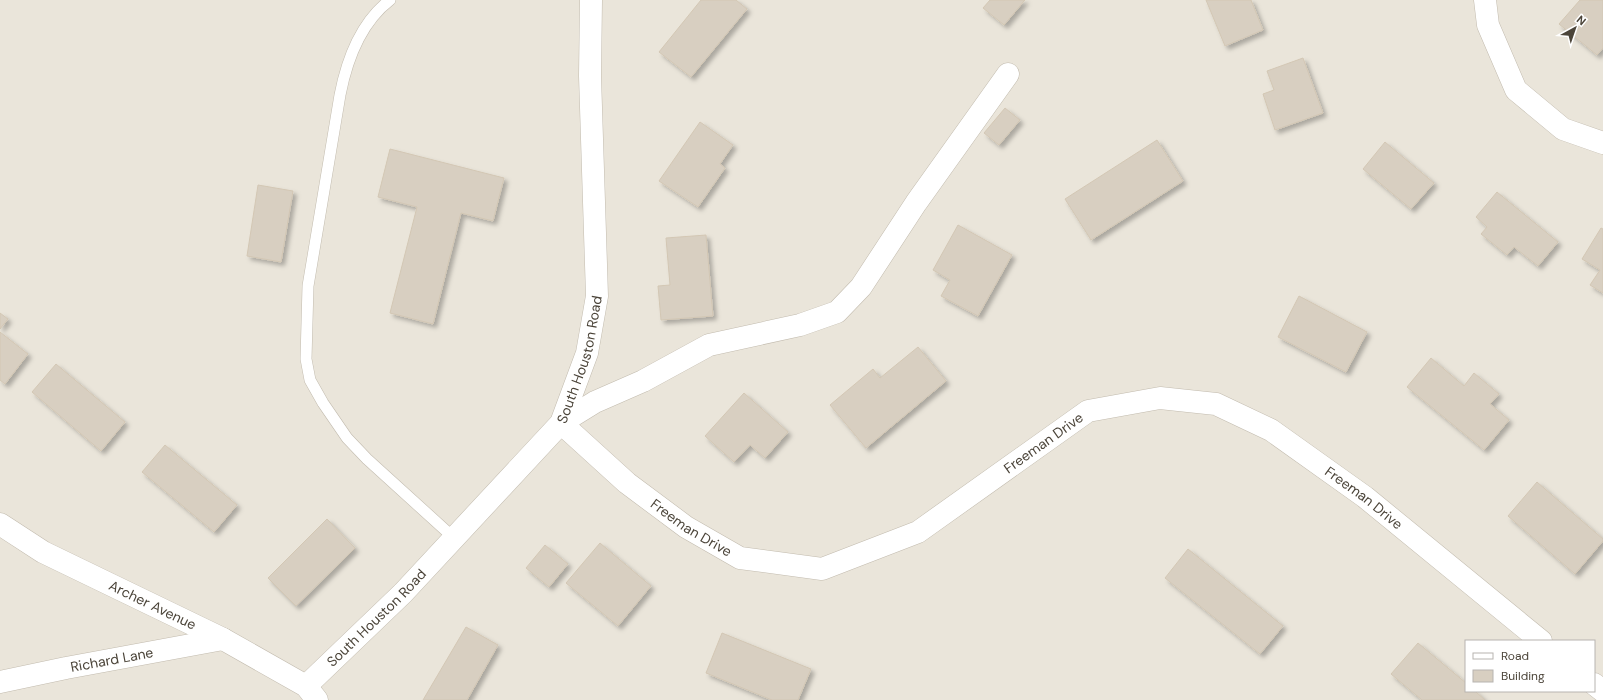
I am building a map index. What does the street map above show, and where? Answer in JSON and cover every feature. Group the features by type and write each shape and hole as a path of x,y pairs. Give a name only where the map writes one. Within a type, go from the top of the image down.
{"street":[{"name":"South Houston Road","path":"311,695 403,593 561,423 587,353 597,296 590,76 591,0"},
{"path":"1485,0 1488,26 1516,90 1563,129 1603,143"},
{"path":"561,423 594,402 643,381 709,345 800,324 837,312 861,287 916,203 1008,74"},
{"name":"Freeman Drive","path":"561,423 627,483 686,527 740,558 822,569 918,532 1088,411 1160,398 1216,404 1271,430 1366,497 1540,640"},
{"name":"Archer Avenue","path":"0,524 43,552 223,639 311,695"},
{"name":"Richard Lane","path":"0,682 66,668 223,639"},
{"path":"1595,685 1603,692"}],"lane":[{"path":"390,0 372,16 362,32 346,67 340,94 308,286 306,359 310,380 323,403 347,438 454,538"}],"shaded area":[{"path":"0,0 1603,0 1603,700 0,700"}],"building":[{"path":"701,0 736,0 747,9 691,77 659,52"},
{"path":"990,0 1025,0 1004,25 983,8"},
{"path":"1206,0 1251,0 1263,30 1225,46"},
{"path":"1580,0 1603,0 1603,48 1597,55 1559,24"},
{"path":"1303,58 1323,113 1275,130 1263,94 1274,90 1267,71"},
{"path":"1005,108 1020,120 999,145 984,133"},
{"path":"700,122 733,145 720,164 725,168 698,207 659,181"},
{"path":"1157,140 1183,181 1091,240 1065,199"},
{"path":"1385,142 1434,183 1411,209 1363,169"},
{"path":"390,149 504,178 493,221 461,213 433,324 390,313 417,207 378,197"},
{"path":"258,185 293,191 281,262 247,256"},
{"path":"1497,192 1558,242 1538,266 1514,247 1507,255 1481,234 1487,227 1476,217"},
{"path":"958,225 1012,255 978,316 941,296 950,280 933,270"},
{"path":"1601,228 1603,229 1603,293 1590,285 1600,270 1582,259"},
{"path":"706,235 713,316 661,320 658,286 670,285 666,238"},
{"path":"1299,296 1367,332 1346,372 1278,337"},
{"path":"0,313 8,319 0,329"},
{"path":"0,332 28,354 5,384 0,380"},
{"path":"918,347 946,381 866,448 830,405 873,369 880,378"},
{"path":"1431,358 1464,386 1474,373 1499,394 1490,404 1509,420 1484,450 1407,387"},
{"path":"56,364 125,422 101,451 32,392"},
{"path":"744,393 788,432 765,458 750,445 734,462 705,436"},
{"path":"165,445 237,505 214,532 142,472"},
{"path":"1537,482 1603,539 1603,541 1575,574 1508,516"},
{"path":"327,519 355,548 296,606 268,578"},
{"path":"600,543 651,586 618,626 566,583"},
{"path":"545,545 568,564 549,587 526,568"},
{"path":"1188,549 1283,626 1260,654 1165,578"},
{"path":"466,627 498,645 467,700 423,700"},
{"path":"722,633 811,669 798,700 772,700 706,673"},
{"path":"1418,643 1465,682 1465,692 1476,692 1485,700 1422,700 1391,674"}]}
